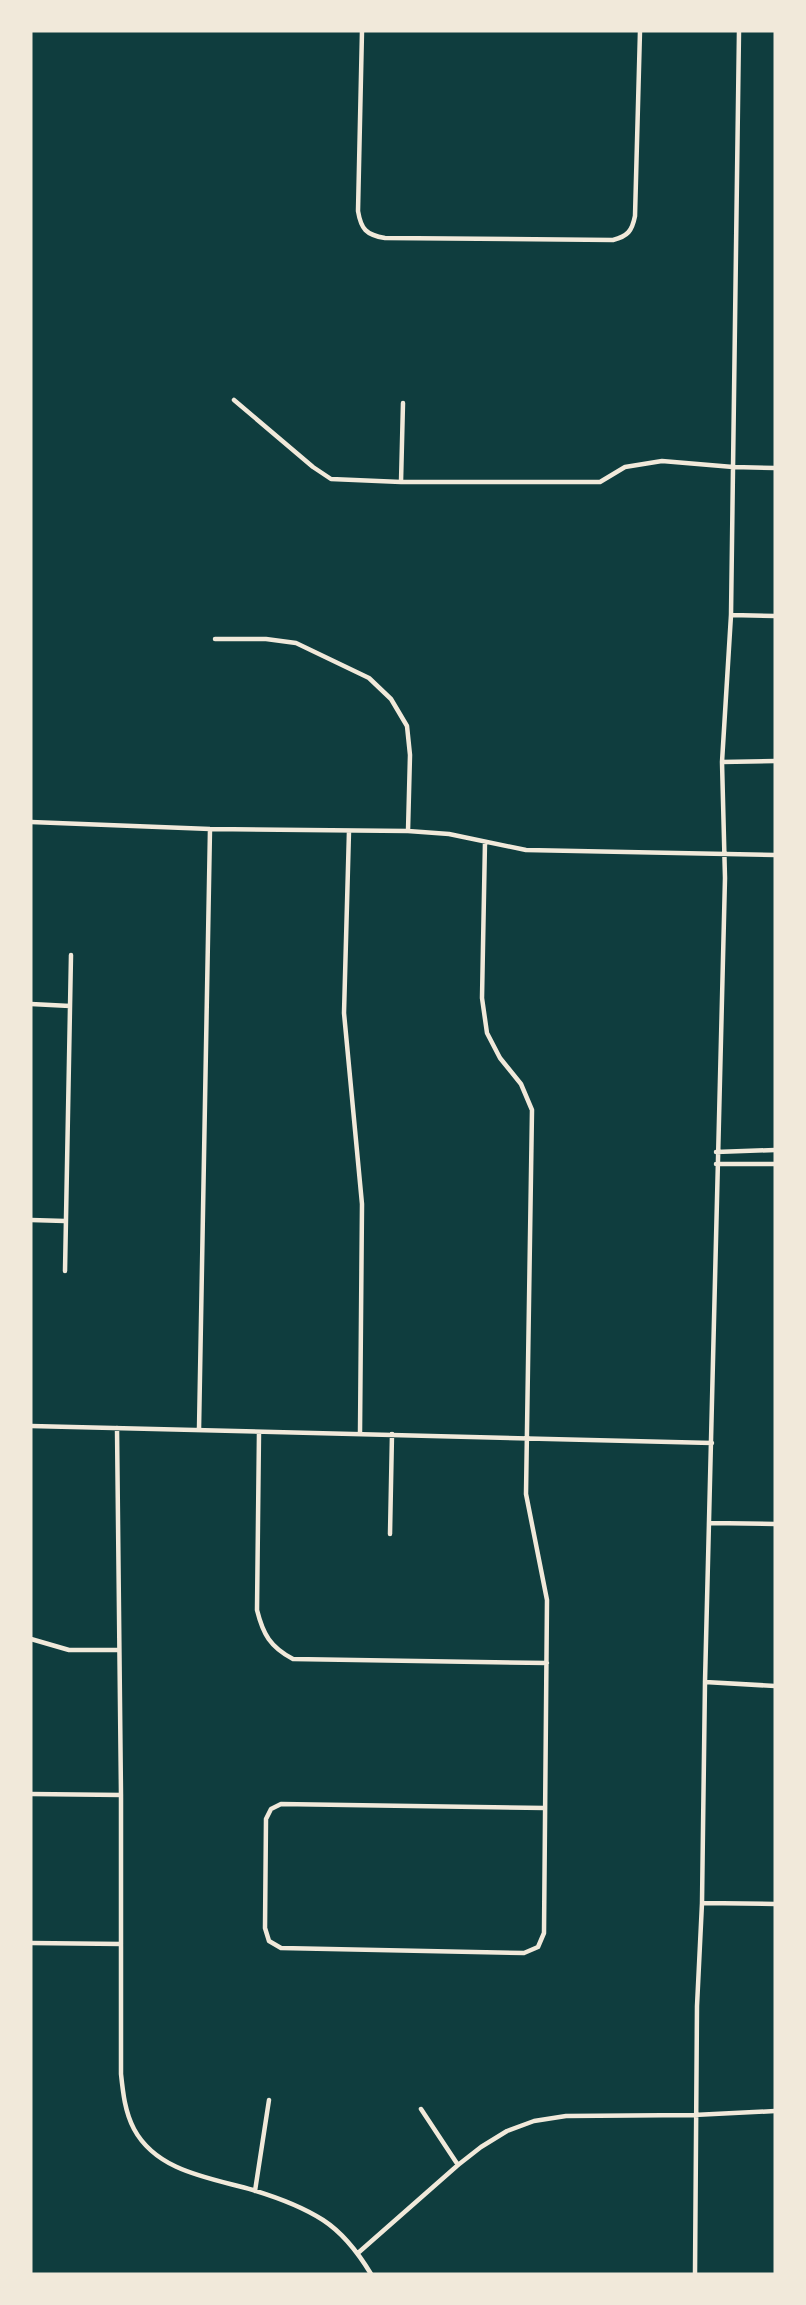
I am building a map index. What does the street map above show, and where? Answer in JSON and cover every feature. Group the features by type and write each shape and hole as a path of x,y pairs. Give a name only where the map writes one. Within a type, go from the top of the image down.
{"street":[{"path":"362,31 358,211 360,227 371,236 385,238 613,240 624,237 632,230 635,216 640,31"},
{"path":"695,2274 694,2115 702,1903 716,1152 725,852 722,762 732,614 739,31"},
{"path":"234,400 313,467 331,479 401,482 600,482 625,467 662,461 733,467 775,468"},
{"path":"401,482 403,403"},
{"path":"732,614 775,616"},
{"path":"215,639 266,639 296,643 369,678 390,698 406,726 410,755 408,831"},
{"path":"722,762 775,761"},
{"path":"31,822 210,829 408,831 449,834 526,850 725,852 775,855"},
{"path":"199,1430 210,829"},
{"path":"349,831 344,1013 362,1204 360,1433"},
{"path":"485,842 482,998 487,1033 500,1058 521,1084 532,1110 526,1494 547,1600 544,1933 538,1947 524,1953 281,1948 270,1941 265,1928 266,1819 271,1809 281,1804 545,1808"},
{"path":"65,1271 64,1221 71,955"},
{"path":"31,1004 70,1006"},
{"path":"716,1152 775,1150"},
{"path":"716,1164 775,1164"},
{"path":"31,1220 64,1221"},
{"path":"31,1426 712,1443"},
{"path":"117,1428 121,1795 121,2074 127,2113 135,2130 157,2156 172,2166 255,2191 324,2220 358,2253 371,2274"},
{"path":"259,1432 257,1610 262,1629 269,1642 280,1652 293,1658 547,1663"},
{"path":"390,1534 392,1434"},
{"path":"710,1523 775,1524"},
{"path":"31,1639 69,1650 118,1650"},
{"path":"705,1682 775,1686"},
{"path":"31,1794 121,1795"},
{"path":"702,1903 775,1904"},
{"path":"31,1943 121,1944"},
{"path":"255,2191 269,2100"},
{"path":"422,2109 458,2165"},
{"path":"358,2253 458,2165 507,2131 534,2122 566,2116 694,2115 775,2111"}]}
